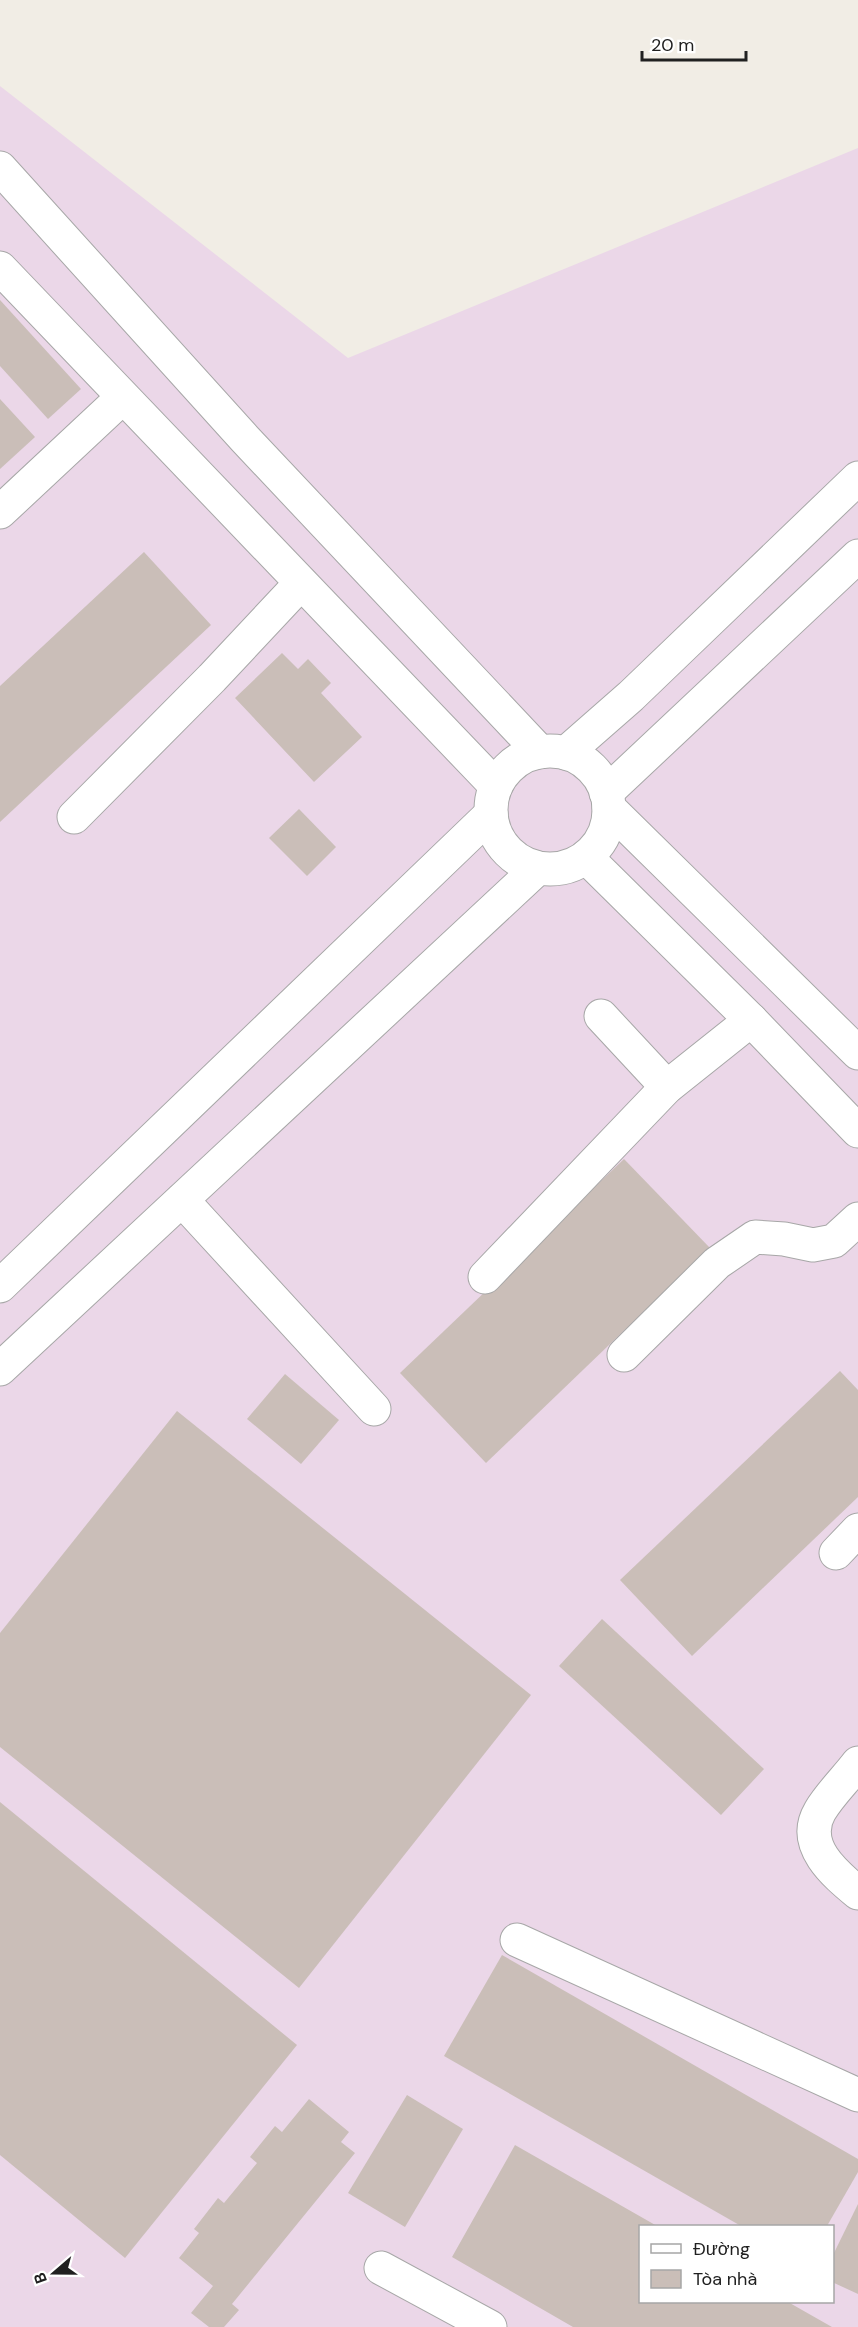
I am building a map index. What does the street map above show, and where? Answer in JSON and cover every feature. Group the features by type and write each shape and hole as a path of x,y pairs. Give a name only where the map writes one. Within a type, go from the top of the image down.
{"street":[{"path":"0,168 245,439 553,753"},
{"path":"0,268 301,583 493,800 495,832 505,849 520,862 538,868 556,870 571,866 586,857 602,837 607,823 608,801 858,556"},
{"path":"0,512 122,398"},
{"path":"553,753 631,696 858,478"},
{"path":"74,817 212,678 301,583"},
{"path":"1,1283 493,800 506,770 521,758 553,753 583,762 597,776 608,801 858,1053"},
{"path":"586,857 751,1020 858,1131"},
{"path":"0,1370 538,868"},
{"path":"601,1016 667,1087"},
{"path":"486,1276 667,1087 751,1020"},
{"path":"182,1200 374,1409"},
{"path":"624,1355 717,1263 755,1237 784,1239 813,1245 834,1241 858,1219"},
{"path":"858,1763 819,1812 813,1830 817,1848 834,1873 858,1893"},
{"path":"518,1940 858,2095"},
{"path":"381,2268 490,2327"}],"shaded area":[{"path":"0,86 348,358 858,148 858,2327 0,2327"}],"building":[{"path":"0,300 81,389 48,419 0,366"},
{"path":"0,399 35,437 0,469"},
{"path":"144,552 211,625 0,822 0,686"},
{"path":"282,653 298,669 308,659 331,683 321,693 362,737 314,782 235,698"},
{"path":"299,809 336,847 307,876 269,838"},
{"path":"624,1159 710,1248 486,1463 400,1373"},
{"path":"840,1371 858,1390 858,1497 692,1656 620,1580"},
{"path":"285,1374 339,1420 301,1464 247,1419"},
{"path":"177,1411 531,1695 299,1988 0,1747 0,1633"},
{"path":"602,1619 764,1769 721,1815 559,1666"},
{"path":"0,1802 297,2045 125,2258 0,2155"},
{"path":"502,1955 858,2159 858,2172 828,2225 739,2225 444,2056"},
{"path":"407,2095 463,2129 405,2227 348,2193"},
{"path":"309,2099 349,2132 341,2142 355,2153 232,2304 239,2310 224,2327 209,2327 191,2313 213,2286 179,2258 199,2233 194,2229 218,2198 224,2203 257,2163 250,2157 275,2126 282,2132"},
{"path":"515,2145 655,2225 639,2225 639,2303 790,2303 832,2327 573,2327 452,2257"},
{"path":"858,2204 858,2294 834,2283 834,2253"}]}
